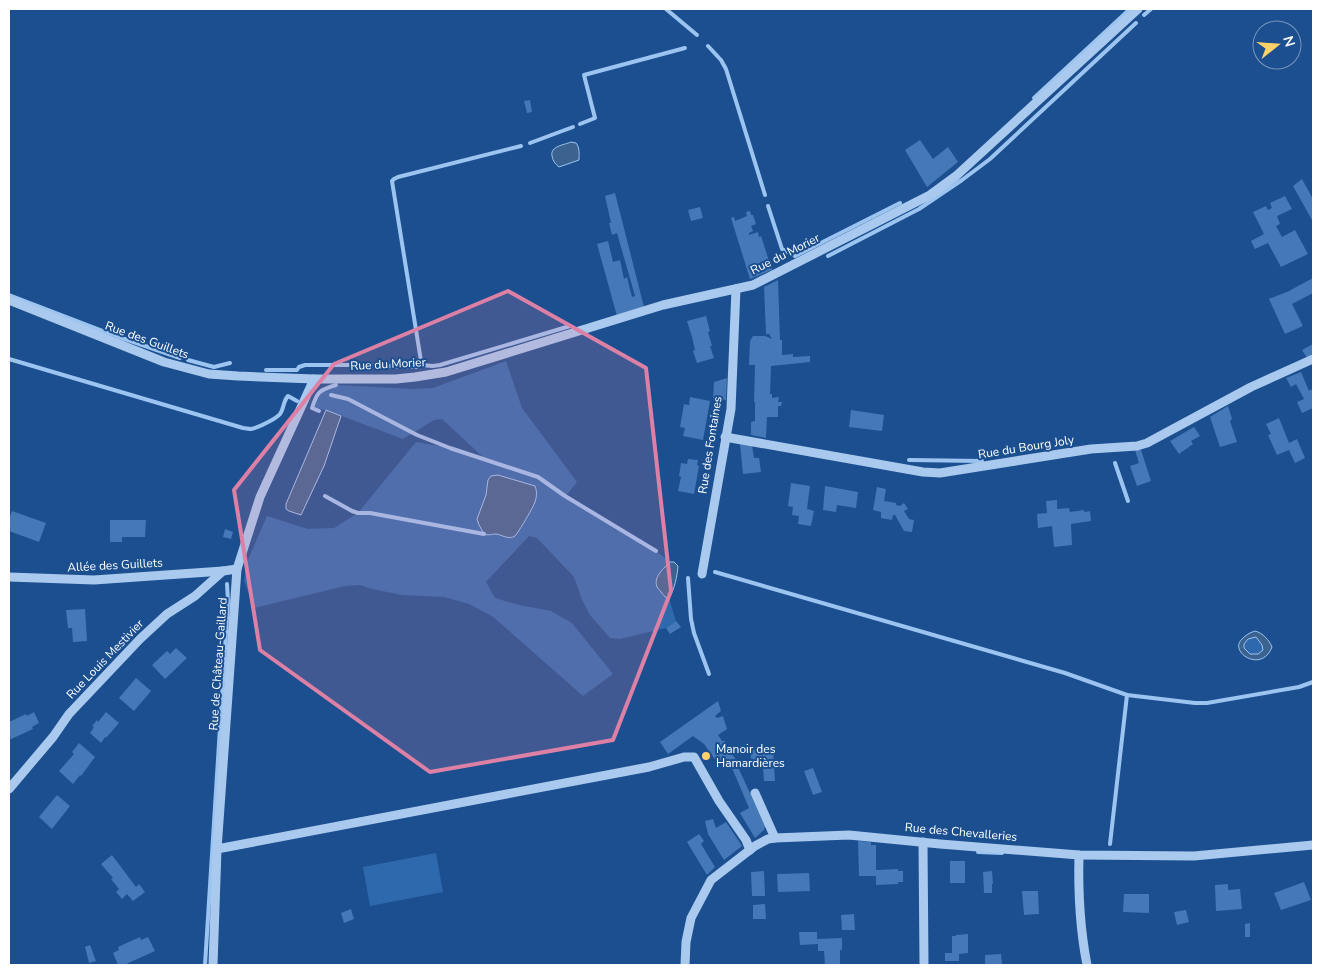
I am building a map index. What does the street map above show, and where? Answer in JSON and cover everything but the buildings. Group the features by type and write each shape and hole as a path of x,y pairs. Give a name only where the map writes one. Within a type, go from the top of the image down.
{"street":[{"name":"Rue du Morier","path":"314,379 416,377 446,372 663,305 753,285 930,195 956,176 1138,9"},
{"name":"Rue des Fontaines","path":"702,574 730,410 736,289"},
{"name":"Rue des Guillets","path":"9,300 164,362 209,374 314,379"},
{"name":"Rue du Bourg Joly","path":"725,437 923,472 940,473 1091,449 1137,446 1147,443 1251,387 1313,359"},
{"name":"Rue de Château-Gaillard","path":"213,965 217,849 237,569 260,497 314,379"},
{"path":"223,571 237,569"},
{"name":"Allée des Guillets","path":"9,576 94,580 223,571"},
{"name":"Rue Louis Mestivier","path":"9,789 69,714 140,639 167,614 195,596 223,571"},
{"path":"217,849 649,767 684,757 694,757 719,801 746,840 750,850"},
{"path":"755,793 775,838"},
{"name":"Rue des Chevalleries","path":"684,965 691,918 710,880 750,850 775,838 849,834 1079,855 1194,856 1313,845"},
{"path":"923,842 924,965"},
{"path":"1079,855 1078,893 1087,965"}],"highlighted area":[{"path":"508,291 646,368 671,591 613,740 430,772 260,650 234,490 334,364"}],"shaded area":[{"path":"571,142 577,145 579,160 559,167 553,159 553,150 558,146"},
{"path":"506,361 522,408 577,482 566,496 656,551 670,562 660,573 656,583 665,597 669,598 676,621 666,628 620,639 610,638 590,615 582,600 574,577 537,538 529,536 486,582 495,598 551,611 572,623 613,674 583,696 492,616 469,604 444,597 402,595 360,585 345,586 254,608 244,581 247,562 267,516 308,529 334,528 358,513 416,442 450,448 485,459 442,419 434,420 403,439 326,410 312,408 315,398 320,392 336,385 414,389 433,388"},
{"path":"326,410 341,416 324,466 301,515 286,509 286,504"},
{"path":"498,475 535,486 536,490 534,504 513,537 484,534 477,519 486,495 488,480 491,476"},
{"path":"670,562 674,562 678,566 673,590 669,598 665,597 657,587 656,580"},
{"path":"1255,631 1263,635 1272,647 1267,655 1261,659 1254,660 1248,658 1239,650 1239,644 1248,634","holes":["1256,637 1263,650 1258,654 1250,654 1244,648 1244,644 1248,639"]},
{"path":"1256,637 1263,650 1258,654 1250,654 1244,648 1244,644 1248,639"},
{"path":"436,853 443,892 370,906 363,867"}],"waterway":[{"path":"666,9 697,35"},
{"path":"1034,98 1130,9"},
{"path":"1144,15 1151,9"},
{"path":"828,256 919,209 990,159 1136,23"},
{"path":"708,46 721,60 726,69 765,195"},
{"path":"580,124 595,118 584,75 685,48"},
{"path":"530,143 573,127"},
{"path":"266,370 297,370 305,365 416,367 420,365 421,361 392,181 398,177 521,146"},
{"path":"768,206 782,249 795,256 900,203"},
{"path":"9,295 180,358"},
{"path":"420,365 440,365 570,326"},
{"path":"9,359 243,428 254,428 278,416 288,396 297,401"},
{"path":"188,360 214,367 230,363"},
{"path":"319,411 312,408 315,398 322,390 336,385"},
{"path":"331,395 348,399 417,435 538,477 565,496 656,551"},
{"path":"909,460 982,461"},
{"path":"1115,463 1128,501"},
{"path":"325,496 358,513 370,513 484,534"},
{"path":"715,572 1065,673 1127,695 1207,703 1299,687 1313,682"},
{"path":"688,578 694,633 709,674"},
{"path":"205,965 228,601 227,584"},
{"path":"1110,844 1127,695"},
{"path":"978,852 1002,853"}],"place":[{"name":"Manoir des Hamardières","path":"706,756"}]}
